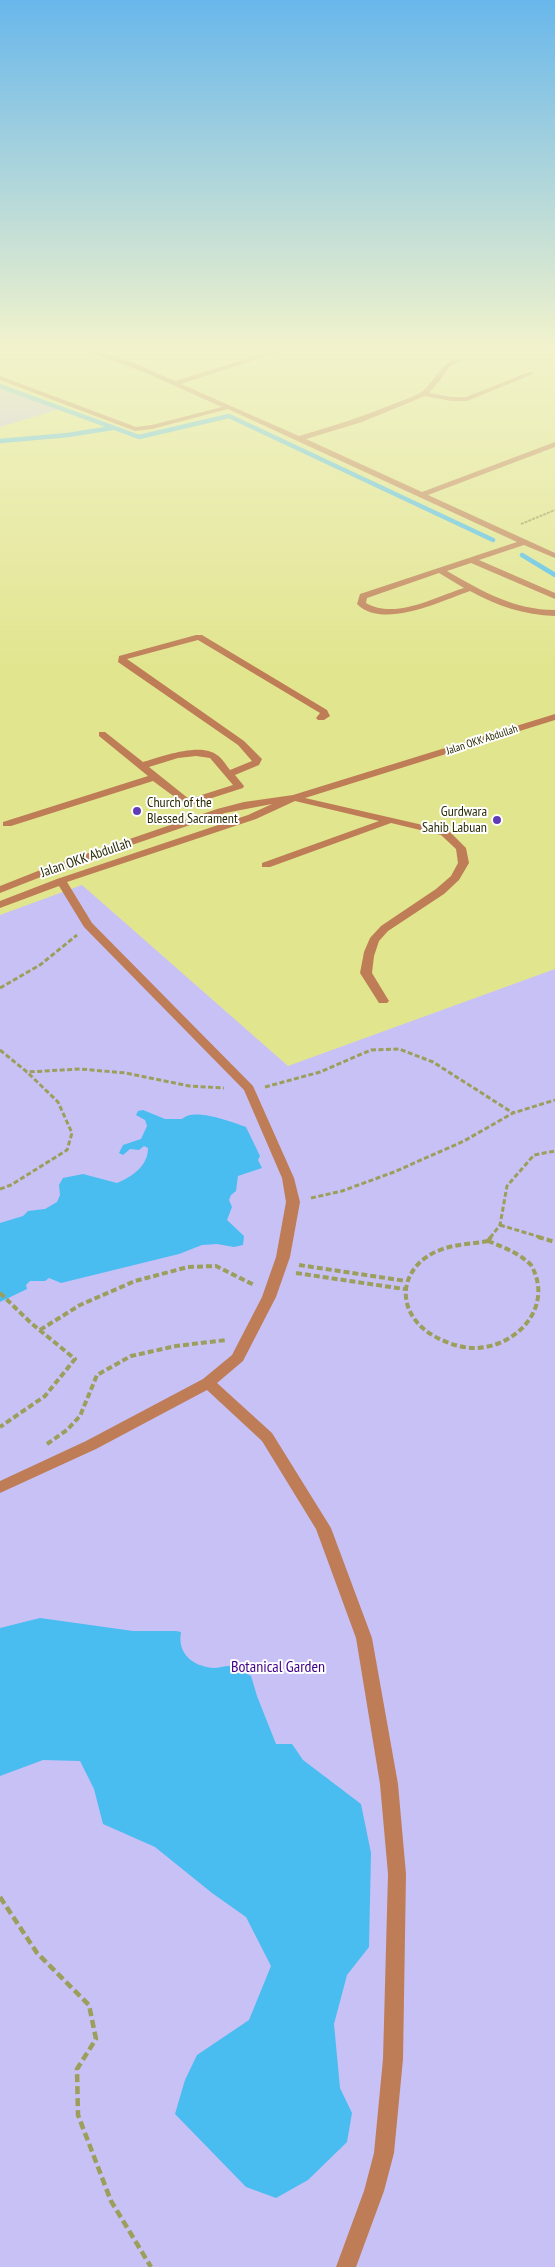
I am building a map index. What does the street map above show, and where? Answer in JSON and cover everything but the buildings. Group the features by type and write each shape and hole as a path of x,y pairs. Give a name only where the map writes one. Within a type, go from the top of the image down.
{"street":[{"path":"338,457 555,556"},
{"path":"421,495 521,457"},
{"path":"471,588 392,612 376,611 366,608 361,604 363,596 525,542"},
{"path":"472,560 555,596"},
{"path":"439,570 513,608 539,613 555,613"},
{"path":"229,774 251,766 256,763 257,759 241,743 123,662 122,658 199,637 324,712 325,716 321,718"},
{"name":"Jalan OKK Abdullah","path":"0,905 61,882 234,823 294,798 555,717"},
{"path":"102,734 141,766 187,803 239,786 213,756 202,753 187,754 141,766"},
{"path":"7,824 155,777"},
{"path":"231,790 244,805"},
{"path":"207,797 234,823"},
{"path":"294,798 388,821 445,832 453,838 461,850 464,865 461,872 442,890 384,928 374,940 366,973 383,1001"},
{"name":"Jalan OKK Abdullah","path":"0,890 221,811 244,805 294,798"},
{"path":"266,864 388,821"},
{"path":"0,1487 91,1445 208,1383 238,1358 270,1294 280,1266 293,1202 288,1178 249,1090 88,924 61,882"},
{"path":"208,1383 267,1437 323,1528 364,1638 389,1784 396,1874 393,2059 384,2153 374,2191 346,2267"}],"path":[{"path":"502,532 555,510"},
{"path":"0,988 25,976 54,956 88,924"},
{"path":"0,1189 11,1185 67,1150 72,1133 58,1102 27,1072"},
{"path":"293,1202 342,1190 394,1172 464,1142 512,1113 555,1100"},
{"path":"488,1241 500,1225 507,1186 534,1155 555,1151"},
{"path":"500,1225 555,1242"},
{"path":"529,1328 508,1341 489,1346 452,1346 435,1338 416,1321 405,1302 404,1289 406,1281 421,1260 433,1253 448,1247 488,1241 512,1251 526,1260 537,1272 544,1285"},
{"path":"40,1330 80,1305 135,1281 188,1267 216,1266 270,1294"},
{"path":"280,1266 406,1281"},
{"path":"280,1266 404,1289"},
{"path":"0,1293 31,1323 75,1358 45,1396 0,1427"},
{"path":"44,1445 66,1432 85,1410 97,1375 131,1356 220,1339 247,1341"},
{"path":"0,1896 37,1953 64,1978 88,2005 96,2039 78,2069 78,2115 111,2201 151,2267"}],"green space":[{"name":"Botanical Garden","path":"82,885 288,1066 555,969 555,2267 0,2267 0,915"}],"water":[{"path":"143,1110 165,1119 182,1119 195,1114 223,1119 246,1127 260,1156 258,1160 262,1168 238,1176 236,1191 229,1200 232,1207 227,1220 244,1236 243,1245 234,1247 217,1244 202,1245 179,1254 61,1283 49,1278 45,1281 30,1281 26,1285 27,1289 0,1302 0,1223 23,1216 28,1211 45,1209 57,1202 60,1195 59,1185 63,1178 83,1174 117,1183 128,1178 142,1165 148,1148 144,1146 139,1150 130,1149 123,1155 119,1153 123,1145 141,1139 147,1126 145,1120 136,1115 138,1111"},
{"path":"40,1618 133,1631 181,1632 180,1640 184,1653 193,1662 213,1668 232,1667 251,1676 276,1744 292,1744 303,1760 361,1804 371,1853 369,1947 347,1975 334,2024 340,2088 352,2113 347,2142 308,2180 276,2198 246,2187 175,2114 185,2080 197,2055 249,2020 271,1966 246,1917 212,1893 155,1847 103,1824 94,1789 80,1761 43,1760 0,1776 0,1628"}],"waterway":[{"path":"316,457 493,540"},
{"path":"522,555 555,575"}],"place":[{"name":"Church of the Blessed Sacrament","path":"137,811"},
{"name":"Gurdwara Sahib Labuan","path":"497,820"}]}
